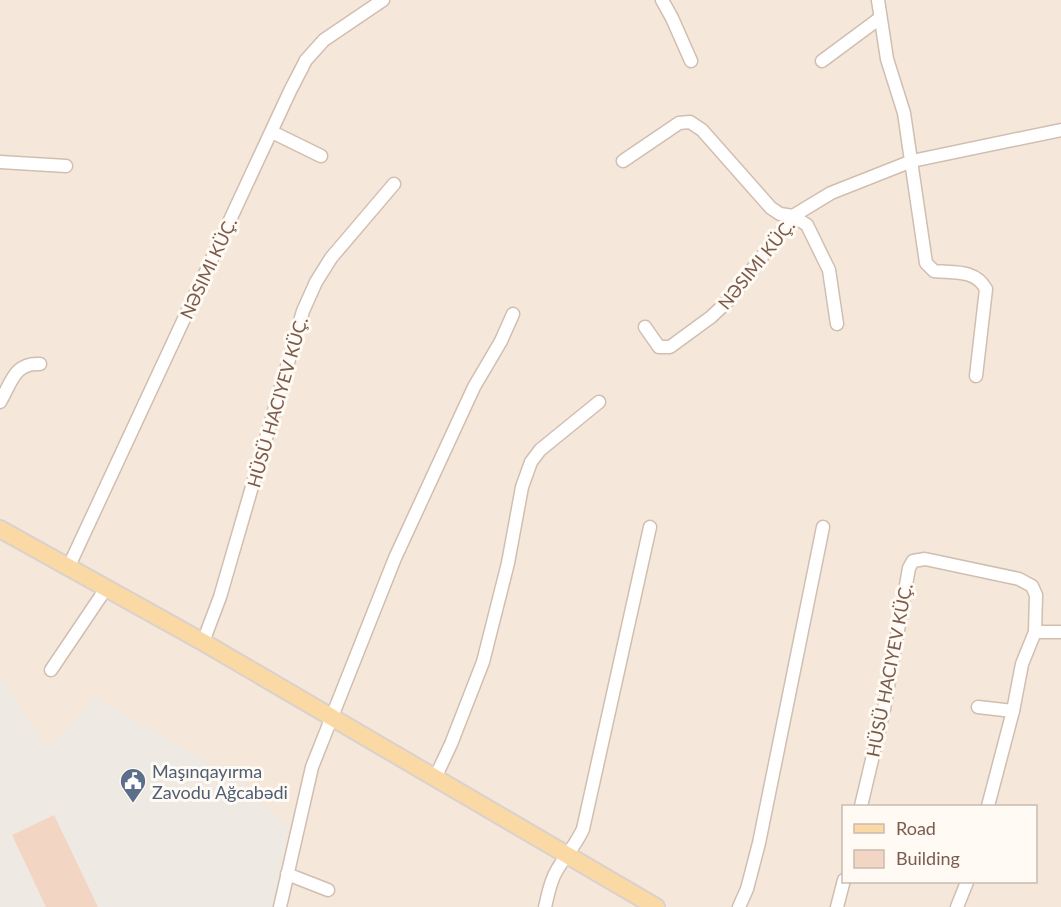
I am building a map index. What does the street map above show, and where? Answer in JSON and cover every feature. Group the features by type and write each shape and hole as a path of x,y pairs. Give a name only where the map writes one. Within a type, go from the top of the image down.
{"main road":[{"path":"0,529 203,642 656,907"}],"street":[{"name":"NƏSIMI KÜÇ.","path":"69,566 306,60 324,40 383,0"},
{"path":"662,0 691,61"},
{"path":"878,0 887,58 904,113 926,262 934,271 973,275 981,280 986,289 976,376"},
{"path":"822,61 880,18"},
{"path":"623,161 679,123 690,122 702,130 771,208 780,214 793,216 807,225 830,270 837,324"},
{"name":"NƏSIMI KÜÇ.","path":"645,327 659,347 670,347 711,317 729,300 793,216 831,193 912,161 1061,130"},
{"path":"272,132 321,156"},
{"path":"0,162 66,166"},
{"path":"203,642 220,597 303,311 316,282 331,258 394,184"},
{"path":"280,907 312,767 395,558 474,387 501,341 513,314"},
{"path":"0,402 16,372 30,363 40,364"},
{"path":"435,778 483,662 508,563 522,487 531,462 540,450 599,402"},
{"path":"546,907 549,889 557,870 583,829 650,527"},
{"path":"739,907 747,890 759,843 822,528"},
{"path":"861,805 884,710 909,568 913,561 925,559 1019,579 1032,586 1036,595 1035,632 1022,664 988,805"},
{"path":"51,670 107,587"},
{"path":"1035,632 1061,632"},
{"path":"978,707 1012,711"},
{"path":"287,874 328,890"},
{"path":"837,907 842,883"},
{"path":"957,907 967,883"}],"shaded area":[{"path":"0,0 1061,0 1061,907 0,907"},
{"name":"Maşınqayırma Zavodu Ağcabədi","path":"0,674 46,749 95,698 242,781 288,828 272,907 0,907"}],"building":[{"path":"54,815 98,907 46,907 12,835"}],"place":[{"name":"Maşınqayırma Zavodu Ağcabədi","path":"133,804"}]}
